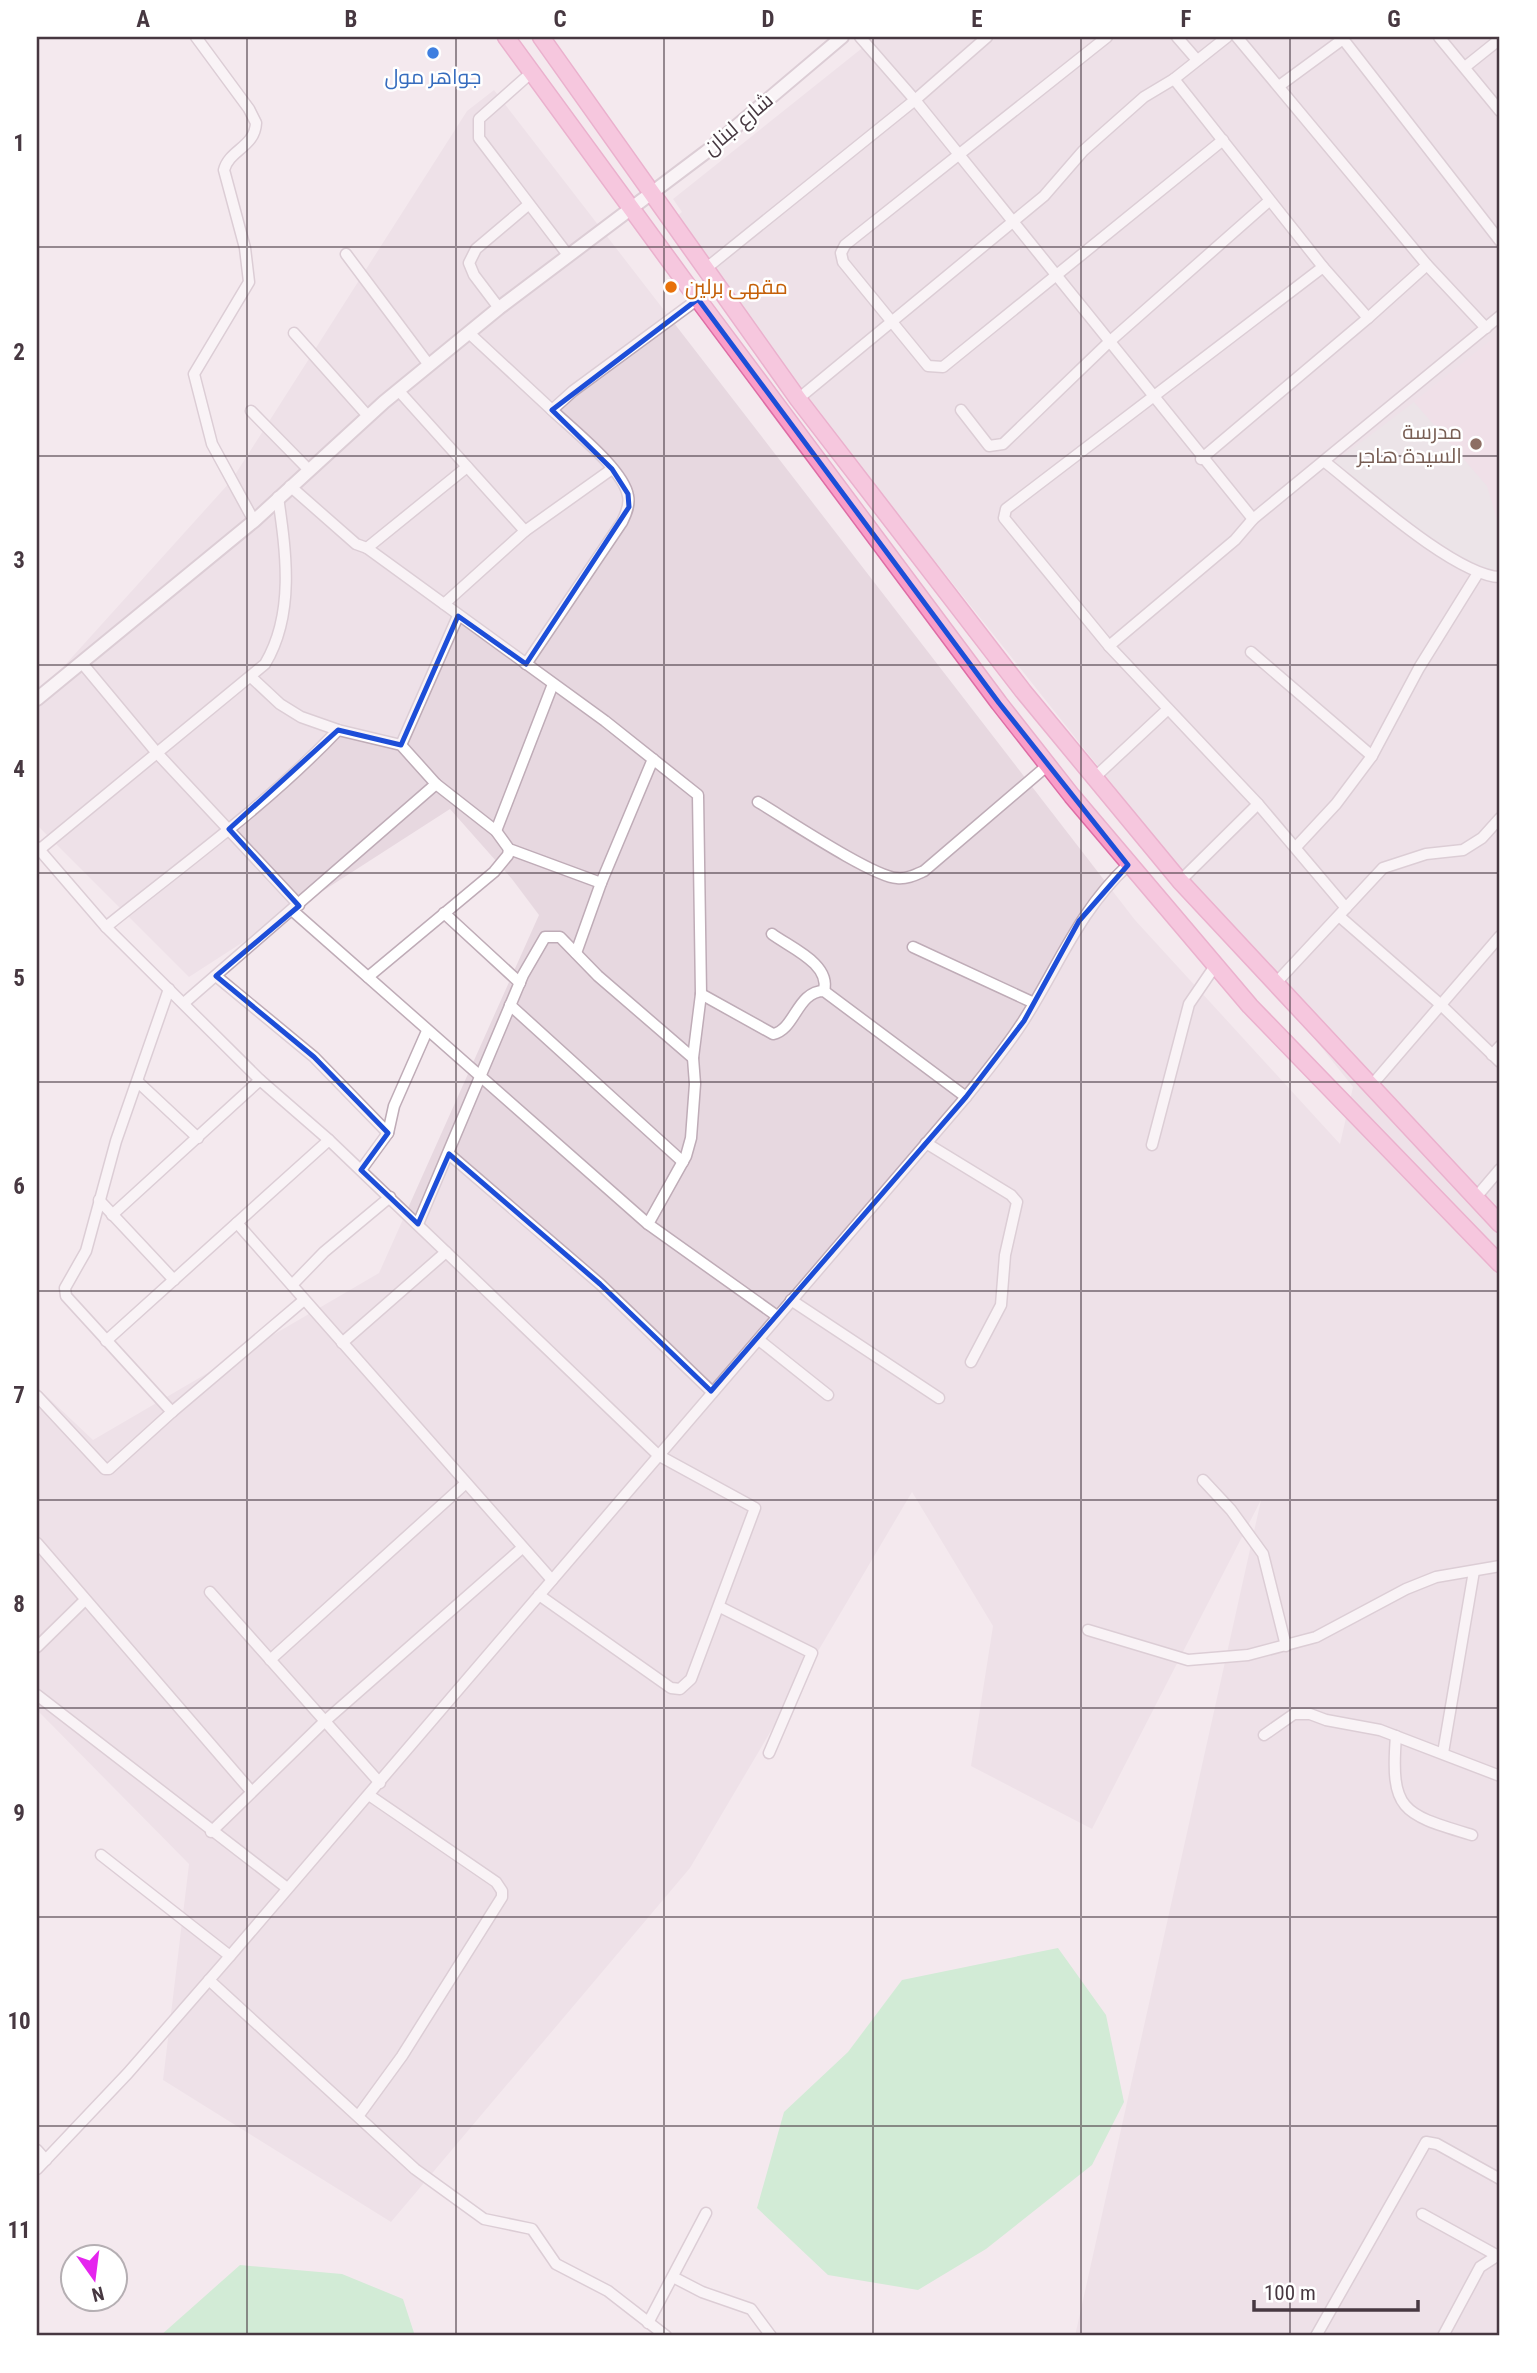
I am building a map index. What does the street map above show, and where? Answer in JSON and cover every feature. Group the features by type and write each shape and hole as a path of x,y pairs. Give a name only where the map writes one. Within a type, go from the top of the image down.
{"main road":[{"path":"506,37 698,299 1048,765 1128,865 1250,1006 1500,1264"},
{"path":"541,37 704,270 950,600 1180,881 1274,985 1477,1196 1500,1224"}],"street":[{"path":"196,37 249,109 256,123 251,141 229,160 224,170 245,248 249,282 194,374 212,443 254,522"},
{"name":"شارع لبنان","path":"37,699 254,522 308,469 398,390 499,308 652,194 842,37"},
{"path":"860,37 915,100 1151,397 1253,520"},
{"path":"704,270 915,100 987,37"},
{"path":"1107,37 845,245 841,253 843,261 928,366 943,367 1223,140"},
{"path":"1177,37 1197,60"},
{"path":"798,399 1044,196 1097,138 1144,97 1174,79 1227,37"},
{"path":"1237,37 1427,265 1486,328"},
{"path":"1439,37 1500,111"},
{"path":"1279,86 1345,38 1500,241"},
{"path":"1465,67 1500,39"},
{"path":"532,72 479,119 477,128 479,138 568,255"},
{"path":"1174,79 1269,201 1368,318"},
{"path":"961,410 989,446 1003,444 1108,343 1269,201"},
{"path":"499,308 470,269 469,263 476,249 528,205"},
{"path":"346,254 429,365"},
{"path":"1201,459 1427,265"},
{"path":"1323,267 1004,513 1011,527 1110,646 1296,847 1342,912 1496,1058 1500,1046"},
{"path":"552,410 573,391 698,299"},
{"path":"1110,646 1235,540 1253,520 1500,316"},
{"path":"294,333 368,415"},
{"path":"469,333 612,469 628,494 629,507 622,522 526,664"},
{"path":"398,390 525,531"},
{"path":"251,411 308,469"},
{"path":"1325,462 1403,523 1478,573 1500,576"},
{"path":"367,548 467,467"},
{"path":"444,604 525,531 612,469"},
{"path":"290,486 356,544 367,548 553,684 694,790 700,800 701,994 693,1058 695,1084 691,1138 683,1161 648,1224"},
{"path":"278,497 286,581 282,621 274,649 265,664 38,849 106,927 260,1080 330,1140 658,1455 755,1508 691,1679 680,1689 671,1688 539,1595"},
{"path":"1296,847 1336,804 1372,756 1419,668 1478,573"},
{"path":"401,745 458,616"},
{"path":"1251,652 1372,756"},
{"path":"82,663 157,753 229,829 296,908 368,977 480,1079 648,1224 777,1316"},
{"path":"251,677 279,704 301,717 338,730 401,745 436,783 496,831 509,849 601,883"},
{"path":"496,831 553,684"},
{"path":"1094,778 1167,710"},
{"path":"106,927 229,829 309,761 338,730"},
{"path":"576,953 601,883 653,759"},
{"path":"758,802 867,867 895,878 905,878 923,871 1048,765"},
{"path":"184,1003 436,783"},
{"path":"1180,881 1258,804"},
{"path":"1274,985 1383,868 1401,860 1473,846 1500,818"},
{"path":"368,977 494,872 508,855 509,849"},
{"path":"37,2169 209,1980 380,1783 712,1391 759,1340 966,1097 1034,1003 1079,922 1102,891 1128,865"},
{"path":"444,914 520,983"},
{"path":"772,934 821,969 827,981 824,991"},
{"path":"1371,1086 1428,1024 1440,1004 1500,936"},
{"path":"418,1224 510,1005 545,937 560,937 598,976 693,1058"},
{"path":"913,947 1034,1003"},
{"path":"1152,1145 1189,1004 1215,966"},
{"path":"216,976 314,1058 388,1133"},
{"path":"169,989 116,1141 86,1251 66,1284 65,1292 172,1412"},
{"path":"701,994 777,1034 804,1000 818,991 824,991 966,1097"},
{"path":"510,1005 683,1161"},
{"path":"361,1170 388,1133 394,1106 427,1031"},
{"path":"112,1215 260,1080"},
{"path":"138,1082 198,1138"},
{"path":"106,1340 330,1140"},
{"path":"926,1143 1012,1195 1017,1202 1005,1255 1001,1305 971,1362"},
{"path":"449,1154 600,1284 712,1391"},
{"path":"1477,1196 1500,1169"},
{"path":"292,1285 324,1252 390,1198"},
{"path":"99,1200 174,1280"},
{"path":"237,1223 552,1580"},
{"path":"342,1343 446,1251"},
{"path":"37,1396 107,1469 304,1300"},
{"path":"791,1300 939,1398"},
{"path":"759,1340 828,1395"},
{"path":"1203,1480 1263,1554 1286,1646"},
{"path":"270,1660 466,1483"},
{"path":"37,1543 251,1791"},
{"path":"211,1832 325,1721 522,1548"},
{"path":"1088,1630 1188,1660 1248,1655 1286,1646 1334,1629 1416,1585 1453,1572 1500,1566"},
{"path":"1443,1753 1474,1571"},
{"path":"211,1592 380,1783"},
{"path":"37,1647 85,1600"},
{"path":"720,1607 812,1653 769,1752"},
{"path":"37,1695 96,1738 211,1832 287,1888"},
{"path":"1264,1735 1282,1721 1301,1713 1396,1736 1500,1776"},
{"path":"1396,1736 1393,1777 1396,1792 1409,1811 1422,1820 1472,1835"},
{"path":"359,2115 436,2004 502,1898 502,1891 496,1882 369,1795"},
{"path":"101,1855 230,1956"},
{"path":"209,1980 415,2169 484,2219 532,2229 556,2264 608,2291 666,2336"},
{"path":"1316,2336 1426,2142 1437,2144 1500,2179"},
{"path":"37,2150 46,2160"},
{"path":"648,2323 706,2213"},
{"path":"1422,2214 1499,2255 1480,2267 1443,2336"},
{"path":"673,2277 702,2292 751,2309 771,2336"}],"highlighted area":[{"path":"698,299 999,703 1128,865 1079,921 1024,1021 966,1097 711,1391 600,1284 449,1154 418,1224 361,1170 388,1133 314,1057 216,976 299,906 229,829 338,730 401,745 458,616 526,664 629,507 628,494 612,469 552,410"}],"shaded area":[{"path":"876,37 1500,37 1500,2336 1075,2336 1261,1500 1092,1829 971,1766 993,1626 912,1492 690,1868 391,2222 163,2080 189,1864 37,1710 37,1387 93,1440 379,1273 539,915 512,879 450,809 189,977 37,825 37,696 231,481 467,111 494,90 1135,920 1340,1144 1353,1087 667,224 682,212 673,199"},
{"name":"مدرسة السيدة هاجر","path":"1500,333 1500,530 1487,486 1414,402"},
{"path":"1414,402 1487,486 1500,530 1500,570 1479,569 1405,520 1335,462"},
{"path":"1058,1948 1106,2015 1124,2102 1092,2165 986,2249 918,2290 828,2275 757,2208 784,2112 848,2052 902,1980"},
{"path":"240,2265 342,2274 403,2299 415,2336 160,2336"}],"place":[{"name":"جواهر مول","path":"433,53"},
{"name":"مقهى برلين","path":"671,287"},
{"name":"مدرسة السيدة هاجر","path":"1476,444"}]}
